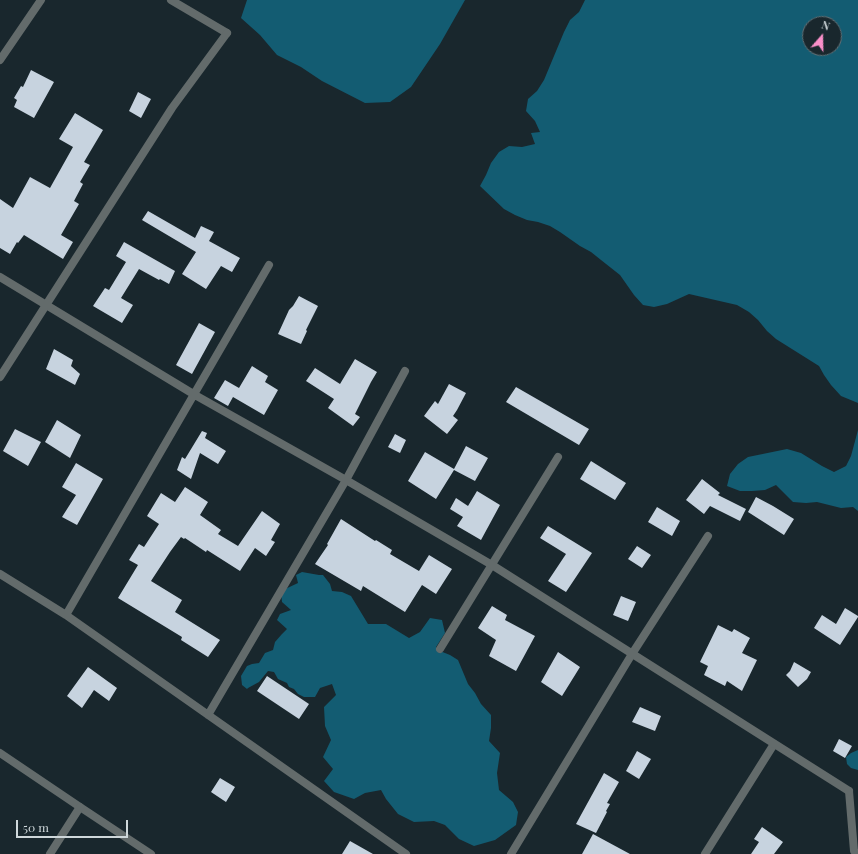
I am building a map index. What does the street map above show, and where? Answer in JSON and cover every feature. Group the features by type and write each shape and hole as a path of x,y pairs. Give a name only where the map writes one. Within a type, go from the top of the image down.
{"street":[{"path":"0,60 41,0"},
{"path":"0,377 172,108 227,33 171,0"},
{"path":"66,615 195,395 269,265"},
{"path":"0,277 195,395 346,480 492,566 849,791 856,852"},
{"path":"208,715 346,480 405,371"},
{"path":"440,649 558,456"},
{"path":"510,854 632,654 708,536"},
{"path":"0,574 66,615 406,854"},
{"path":"704,854 774,744"},
{"path":"0,753 151,854"},
{"path":"50,854 80,807"}],"shaded area":[{"path":"247,0 465,0 440,44 411,87 390,102 365,103 322,81 301,67 277,55 260,35 241,18"},
{"path":"585,0 858,0 858,403 841,396 831,385 819,366 776,339 749,312 737,305 689,294 667,304 654,307 643,305 620,275 591,252 550,226 527,220 504,209 480,186 491,163 499,152 509,146 522,147 535,144 531,133 540,132 535,121 526,111 528,99 537,91 544,80 570,20 579,12"},
{"path":"858,430 858,511 853,507 841,508 817,502 793,502 776,485 765,490 752,491 740,491 727,486 730,474 738,464 748,457 787,449 801,453 834,472 846,466 851,456"},
{"path":"302,572 323,575 330,584 332,591 342,592 351,596 368,624 386,624 409,638 420,632 430,618 442,620 445,633 436,647 440,651 458,660 468,684 481,704 491,715 489,741 500,753 497,773 499,790 513,802 518,812 516,825 495,840 474,846 459,839 445,825 434,821 414,822 398,814 381,790 365,793 354,799 334,792 324,781 333,769 323,757 331,740 325,726 324,707 336,695 332,684 320,688 315,697 304,697 289,687 287,683 278,679 274,672 268,671 259,682 247,689 242,685 241,676 247,666 259,663 265,653 273,650 275,642 287,629 277,620 280,614 291,610 282,602 281,591 298,583 296,575"},
{"path":"858,750 858,770 851,768 847,764 846,757"}],"building":[{"path":"31,70 54,82 34,118 14,107 17,100 14,98 21,86 23,87"},
{"path":"138,92 151,99 141,118 129,111"},
{"path":"75,113 103,130 84,162 90,165 80,182 83,184 74,201 79,204 61,235 73,242 63,259 24,235 18,243 17,242 10,254 0,248 0,199 13,208 30,177 50,188 73,147 59,139"},
{"path":"148,211 195,238 201,226 214,232 209,241 240,258 232,272 221,266 206,289 182,274 196,252 142,220"},
{"path":"124,242 175,271 169,284 139,269 121,298 133,305 122,323 93,306 105,288 109,290 126,262 116,256"},
{"path":"299,296 318,306 301,344 278,334 289,310"},
{"path":"199,323 215,332 192,374 176,365"},
{"path":"54,349 73,360 71,366 80,374 75,385 46,369"},
{"path":"355,359 377,372 355,414 360,417 353,426 328,408 334,399 306,381 315,368 340,384"},
{"path":"252,366 268,376 265,382 278,390 264,415 233,397 228,406 214,398 225,380 239,388"},
{"path":"449,384 466,393 453,416 458,420 447,434 424,416 435,401 438,404"},
{"path":"516,387 589,429 579,445 506,402"},
{"path":"57,420 81,435 70,458 45,442"},
{"path":"15,429 41,442 28,466 3,451"},
{"path":"202,431 207,433 205,438 226,451 218,464 200,453 191,479 177,470 182,457 185,459"},
{"path":"395,434 406,440 400,453 388,447"},
{"path":"466,446 488,458 475,481 454,470 436,499 408,481 425,452 454,469"},
{"path":"591,461 626,483 615,500 580,479"},
{"path":"76,463 103,479 77,525 62,517 76,495 62,487"},
{"path":"702,479 720,493 718,495 746,509 740,521 710,506 704,514 686,500"},
{"path":"185,487 208,502 200,515 221,530 218,534 238,546 262,511 280,524 271,540 275,542 266,556 255,548 240,571 207,550 206,552 185,538 184,539 181,537 151,581 182,600 175,612 220,640 208,657 181,640 182,637 118,598 138,565 129,560 139,544 144,547 159,524 147,516 161,493 175,502"},
{"path":"477,491 500,505 481,540 457,526 463,517 450,509 456,498 468,506"},
{"path":"756,497 794,519 784,535 748,512"},
{"path":"657,507 680,521 672,536 648,522"},
{"path":"341,519 392,550 390,554 419,571 429,555 452,569 436,594 422,585 405,612 363,586 361,591 315,564 328,545 327,544"},
{"path":"548,526 592,553 566,592 548,581 566,554 540,538"},
{"path":"637,546 651,555 642,568 628,559"},
{"path":"621,596 636,602 628,621 613,615"},
{"path":"492,606 507,615 505,620 535,636 516,671 489,656 496,640 478,628"},
{"path":"845,608 858,617 840,645 814,628 822,615 836,624"},
{"path":"718,625 732,632 734,629 750,638 742,653 757,660 742,691 727,681 725,686 704,675 708,666 700,662"},
{"path":"558,652 580,667 562,696 541,682"},
{"path":"794,662 811,672 807,679 798,687 786,675 790,671"},
{"path":"88,667 117,688 109,701 94,690 82,708 67,696"},
{"path":"267,676 309,704 299,719 257,691"},
{"path":"640,707 661,716 655,731 632,722"},
{"path":"839,739 852,746 845,758 833,751"},
{"path":"637,751 651,759 639,779 626,771"},
{"path":"604,773 619,782 607,803 610,804 596,833 576,824"},
{"path":"220,778 235,787 226,802 211,792"},
{"path":"762,827 783,842 774,854 751,854 759,842 754,839"},
{"path":"593,834 630,854 582,854"},
{"path":"350,841 373,854 342,854"}]}
